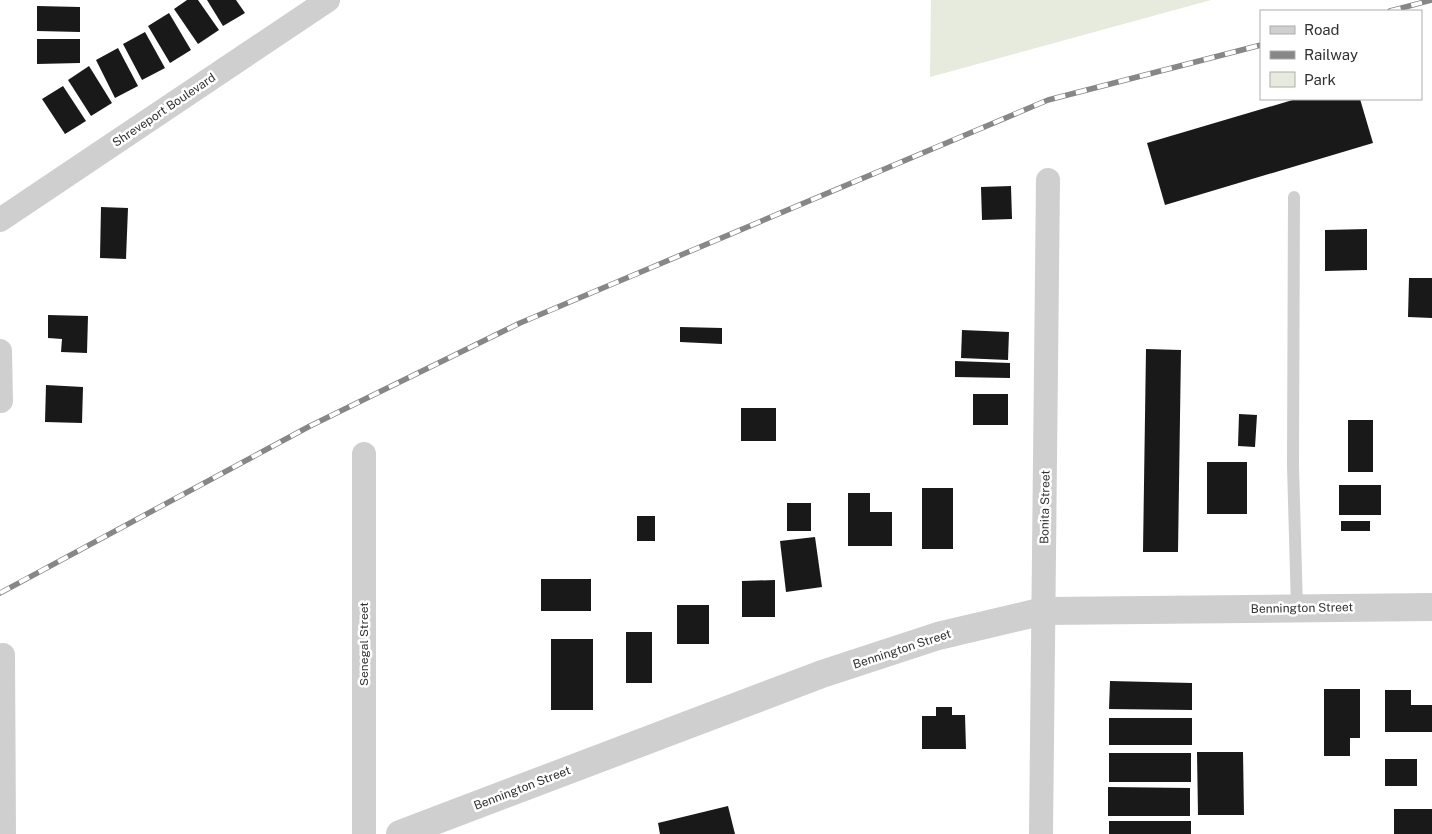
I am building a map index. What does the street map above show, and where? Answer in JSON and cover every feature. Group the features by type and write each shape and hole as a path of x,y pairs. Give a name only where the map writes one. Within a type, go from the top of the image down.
{"street":[{"name":"Shreveport Boulevard","path":"0,220 328,0"},
{"name":"Bonita Street","path":"1041,834 1048,180"},
{"path":"0,351 1,401"},
{"name":"Senegal Street","path":"364,454 364,834"},
{"name":"Bennington Street","path":"400,834 822,674 938,636 1044,611 1432,607"},
{"path":"3,655 4,834"}],"lane":[{"path":"1294,197 1293,466 1297,608"}],"green space":[{"path":"931,0 1211,0 930,77"}],"building":[{"path":"187,0 198,0 219,30 198,44 174,9"},
{"path":"207,0 236,0 245,13 223,26"},
{"path":"37,6 80,7 80,32 37,31"},
{"path":"169,13 191,50 170,63 148,26"},
{"path":"145,32 165,68 142,80 123,44"},
{"path":"37,39 80,39 80,63 37,64"},
{"path":"118,48 138,86 115,98 96,60"},
{"path":"89,66 112,103 91,116 68,80"},
{"path":"63,86 86,121 65,134 42,99"},
{"path":"1293,100 1360,100 1373,143 1165,205 1147,143"},
{"path":"1011,186 1012,219 982,220 981,187"},
{"path":"101,207 128,208 126,259 100,258"},
{"path":"1367,229 1367,270 1325,271 1325,230"},
{"path":"1409,278 1432,278 1432,318 1408,317"},
{"path":"48,315 88,316 87,353 61,352 62,339 48,338"},
{"path":"680,327 722,328 722,344 680,342"},
{"path":"962,330 1009,332 1008,360 961,358"},
{"path":"1146,349 1181,350 1178,552 1143,552"},
{"path":"955,361 1010,363 1010,378 955,377"},
{"path":"46,385 83,387 82,423 45,422"},
{"path":"973,394 1008,394 1008,425 973,425"},
{"path":"741,408 776,408 776,441 741,441"},
{"path":"1239,414 1257,415 1255,447 1238,446"},
{"path":"1348,420 1373,420 1373,472 1348,472"},
{"path":"1207,462 1247,462 1247,514 1207,514"},
{"path":"1339,485 1381,485 1381,515 1339,515"},
{"path":"922,488 953,488 953,549 922,549"},
{"path":"848,493 870,493 870,512 892,512 892,546 848,546"},
{"path":"787,503 811,503 811,531 787,531"},
{"path":"637,516 655,516 655,541 637,541"},
{"path":"1341,521 1370,521 1370,531 1341,531"},
{"path":"815,537 822,587 786,592 780,541"},
{"path":"541,579 591,579 591,611 541,611"},
{"path":"775,580 775,617 742,617 742,581"},
{"path":"677,605 709,605 709,644 677,644"},
{"path":"626,632 652,632 652,683 626,683"},
{"path":"551,639 593,639 593,710 551,710"},
{"path":"1110,681 1192,683 1192,710 1109,709"},
{"path":"1324,689 1360,689 1360,738 1350,738 1350,756 1324,756"},
{"path":"1385,690 1411,690 1411,705 1432,705 1432,732 1385,732"},
{"path":"936,707 952,707 952,715 965,715 966,749 922,749 922,716 936,716"},
{"path":"1109,718 1192,718 1192,745 1109,745"},
{"path":"1197,752 1243,752 1244,815 1198,815"},
{"path":"1109,753 1191,753 1191,782 1109,782"},
{"path":"1385,759 1417,759 1417,786 1385,786"},
{"path":"1108,787 1190,788 1190,816 1108,816"},
{"path":"728,806 735,834 660,834 658,823"},
{"path":"1394,809 1432,809 1432,834 1394,834"},
{"path":"1109,821 1191,821 1191,834 1109,834"}],"railway":[{"path":"1394,10 1432,0"},
{"path":"0,593 310,426 520,323 1048,100 1260,45"}]}
